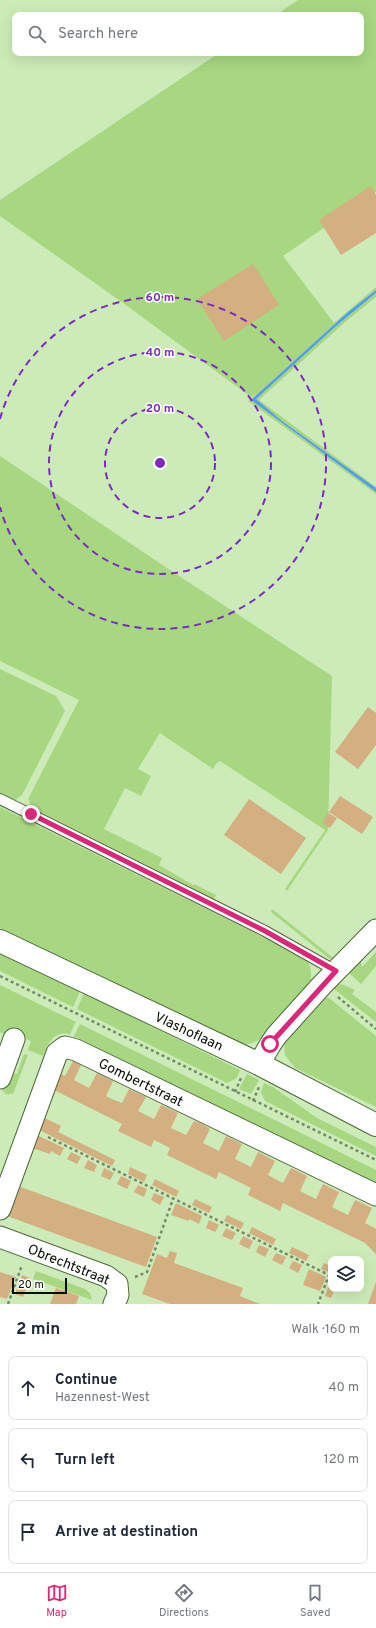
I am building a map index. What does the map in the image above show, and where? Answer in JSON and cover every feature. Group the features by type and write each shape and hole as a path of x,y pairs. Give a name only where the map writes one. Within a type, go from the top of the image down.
{"street":[{"path":"259,1064 270,1044 329,978 376,930"},
{"name":"Vlashoflaan","path":"0,941 259,1064 376,1125"},
{"path":"0,1078 14,1039"},
{"name":"Gombertstraat","path":"0,1209 57,1053 65,1047 76,1050 376,1196"},
{"name":"Obrechtstraat","path":"0,1237 106,1276 117,1284 118,1295 114,1304"}],"lane":[{"path":"0,799 265,931 329,978"}],"path":[{"path":"0,976 376,1160"},
{"path":"329,978 376,1029"},
{"path":"29,1128 329,1275 318,1304"},
{"path":"117,1284 147,1272 173,1199"},
{"path":"8,1304 28,1248"}],"green space":[{"path":"298,0 376,0 376,192 283,256 334,323 376,287 376,290 348,312 251,400 376,492 376,494 248,401 257,393 251,397 119,300 0,216 0,200 215,56 364,56 364,12 280,12"},
{"path":"376,293 376,297 344,323 259,400 376,488 282,421 255,399 335,327"},
{"path":"0,456 332,676 328,830 287,891 285,889 325,830 220,761 213,769 160,733 138,769 151,776 141,796 125,788 104,829 162,858 159,865 193,885 194,884 216,895 214,899 33,810 28,799 79,700 0,661"},
{"path":"0,669 56,696 65,711 22,795 14,801 0,794"},
{"path":"0,807 261,936 262,935 308,960 311,971 311,986 273,1029 256,1042 239,1044 230,1041 0,928"},
{"path":"272,909 336,960 376,919 376,923 336,964 271,912"},
{"path":"376,937 376,945 361,961 362,967 376,952 376,966 361,984 350,974 348,966"},
{"path":"0,951 80,991 73,1007 0,971"},
{"path":"333,983 344,985 355,990 352,994 376,1012 376,1022 334,989"},
{"path":"0,985 76,1022 69,1036 69,1034 59,1034 55,1036 49,1043 43,1056 28,1050 31,1041 9,1032 7,1035 0,1032"},
{"path":"84,993 240,1070 237,1078 227,1083 77,1009"},
{"path":"323,997 329,998 376,1036 376,1107 295,1068 285,1055 284,1043"},
{"path":"80,1024 376,1170 376,1185 76,1037 75,1039 73,1038"},
{"path":"24,1054 28,1055 13,1094 10,1093 9,1095 4,1093 5,1092 2,1091 9,1073 17,1074"},
{"path":"247,1074 259,1080 251,1094 239,1089"},
{"path":"264,1083 273,1087 317,1118 376,1147 376,1156 265,1101 261,1092"},
{"path":"36,1271 85,1289 90,1293 92,1300 33,1279"}],"water":[{"path":"376,290 376,293 335,327 256,399 282,421 376,488 376,492 251,400 348,312"}],"building":[{"path":"371,186 376,195 376,233 341,255 319,220"},
{"path":"253,264 279,305 224,341 197,299"},
{"path":"368,707 376,713 376,745 358,769 335,752"},
{"path":"340,796 373,817 362,834 329,812"},
{"path":"249,799 306,838 281,874 224,835"},
{"path":"328,813 337,818 330,828 322,823"},
{"path":"73,1061 81,1065 74,1080 89,1088 97,1073 113,1081 106,1096 114,1100 122,1103 129,1089 146,1097 138,1111 154,1119 161,1105 178,1113 171,1128 186,1135 194,1121 210,1129 203,1143 219,1151 226,1136 242,1144 235,1159 251,1167 258,1152 275,1161 268,1175 283,1183 291,1168 307,1176 300,1191 316,1199 323,1184 339,1192 332,1207 348,1215 355,1200 372,1208 365,1223 376,1229 376,1254 365,1243 283,1203 280,1211 248,1195 251,1188 219,1172 216,1179 167,1155 170,1148 154,1140 151,1147 118,1131 122,1124 54,1090 60,1073 65,1076"},
{"path":"43,1117 61,1126 58,1132 115,1160 112,1166 39,1130"},
{"path":"37,1135 64,1148 60,1156 51,1151 50,1154 32,1148"},
{"path":"71,1152 81,1157 77,1164 67,1159"},
{"path":"88,1160 97,1165 94,1172 84,1168"},
{"path":"130,1167 147,1175 144,1182 128,1174"},
{"path":"104,1168 114,1173 110,1180 101,1176"},
{"path":"121,1176 131,1181 127,1189 117,1184"},
{"path":"155,1179 179,1191 176,1197 152,1185"},
{"path":"138,1185 147,1189 144,1197 134,1192"},
{"path":"18,1186 157,1237 146,1267 7,1216"},
{"path":"154,1193 164,1197 160,1205 151,1200"},
{"path":"195,1199 212,1207 209,1213 192,1205"},
{"path":"176,1203 202,1216 199,1224 189,1219 189,1221 171,1215"},
{"path":"227,1215 244,1223 241,1229 224,1221"},
{"path":"209,1220 219,1225 215,1232 206,1228"},
{"path":"252,1227 276,1239 273,1245 249,1233"},
{"path":"226,1228 236,1233 232,1240 222,1236"},
{"path":"243,1236 253,1241 249,1249 239,1244"},
{"path":"259,1245 269,1249 265,1257 256,1252"},
{"path":"292,1247 309,1255 306,1261 289,1253"},
{"path":"170,1251 177,1253 174,1263 243,1288 240,1296 260,1304 170,1304 142,1294 157,1254 167,1258"},
{"path":"276,1253 286,1257 282,1265 272,1260"},
{"path":"293,1261 302,1265 298,1273 289,1268"},
{"path":"324,1263 328,1265 328,1272 321,1269"},
{"path":"309,1269 326,1277 320,1291 303,1285"},
{"path":"0,1272 16,1277 7,1299 0,1297"},
{"path":"22,1275 30,1278 23,1297 15,1294"},
{"path":"376,1282 376,1304 368,1304"},
{"path":"328,1287 328,1292 334,1292 331,1298 325,1296"},
{"path":"56,1288 79,1296 76,1304 50,1304"}],"route":[{"path":"31,814 265,931 336,971 270,1044"}]}
